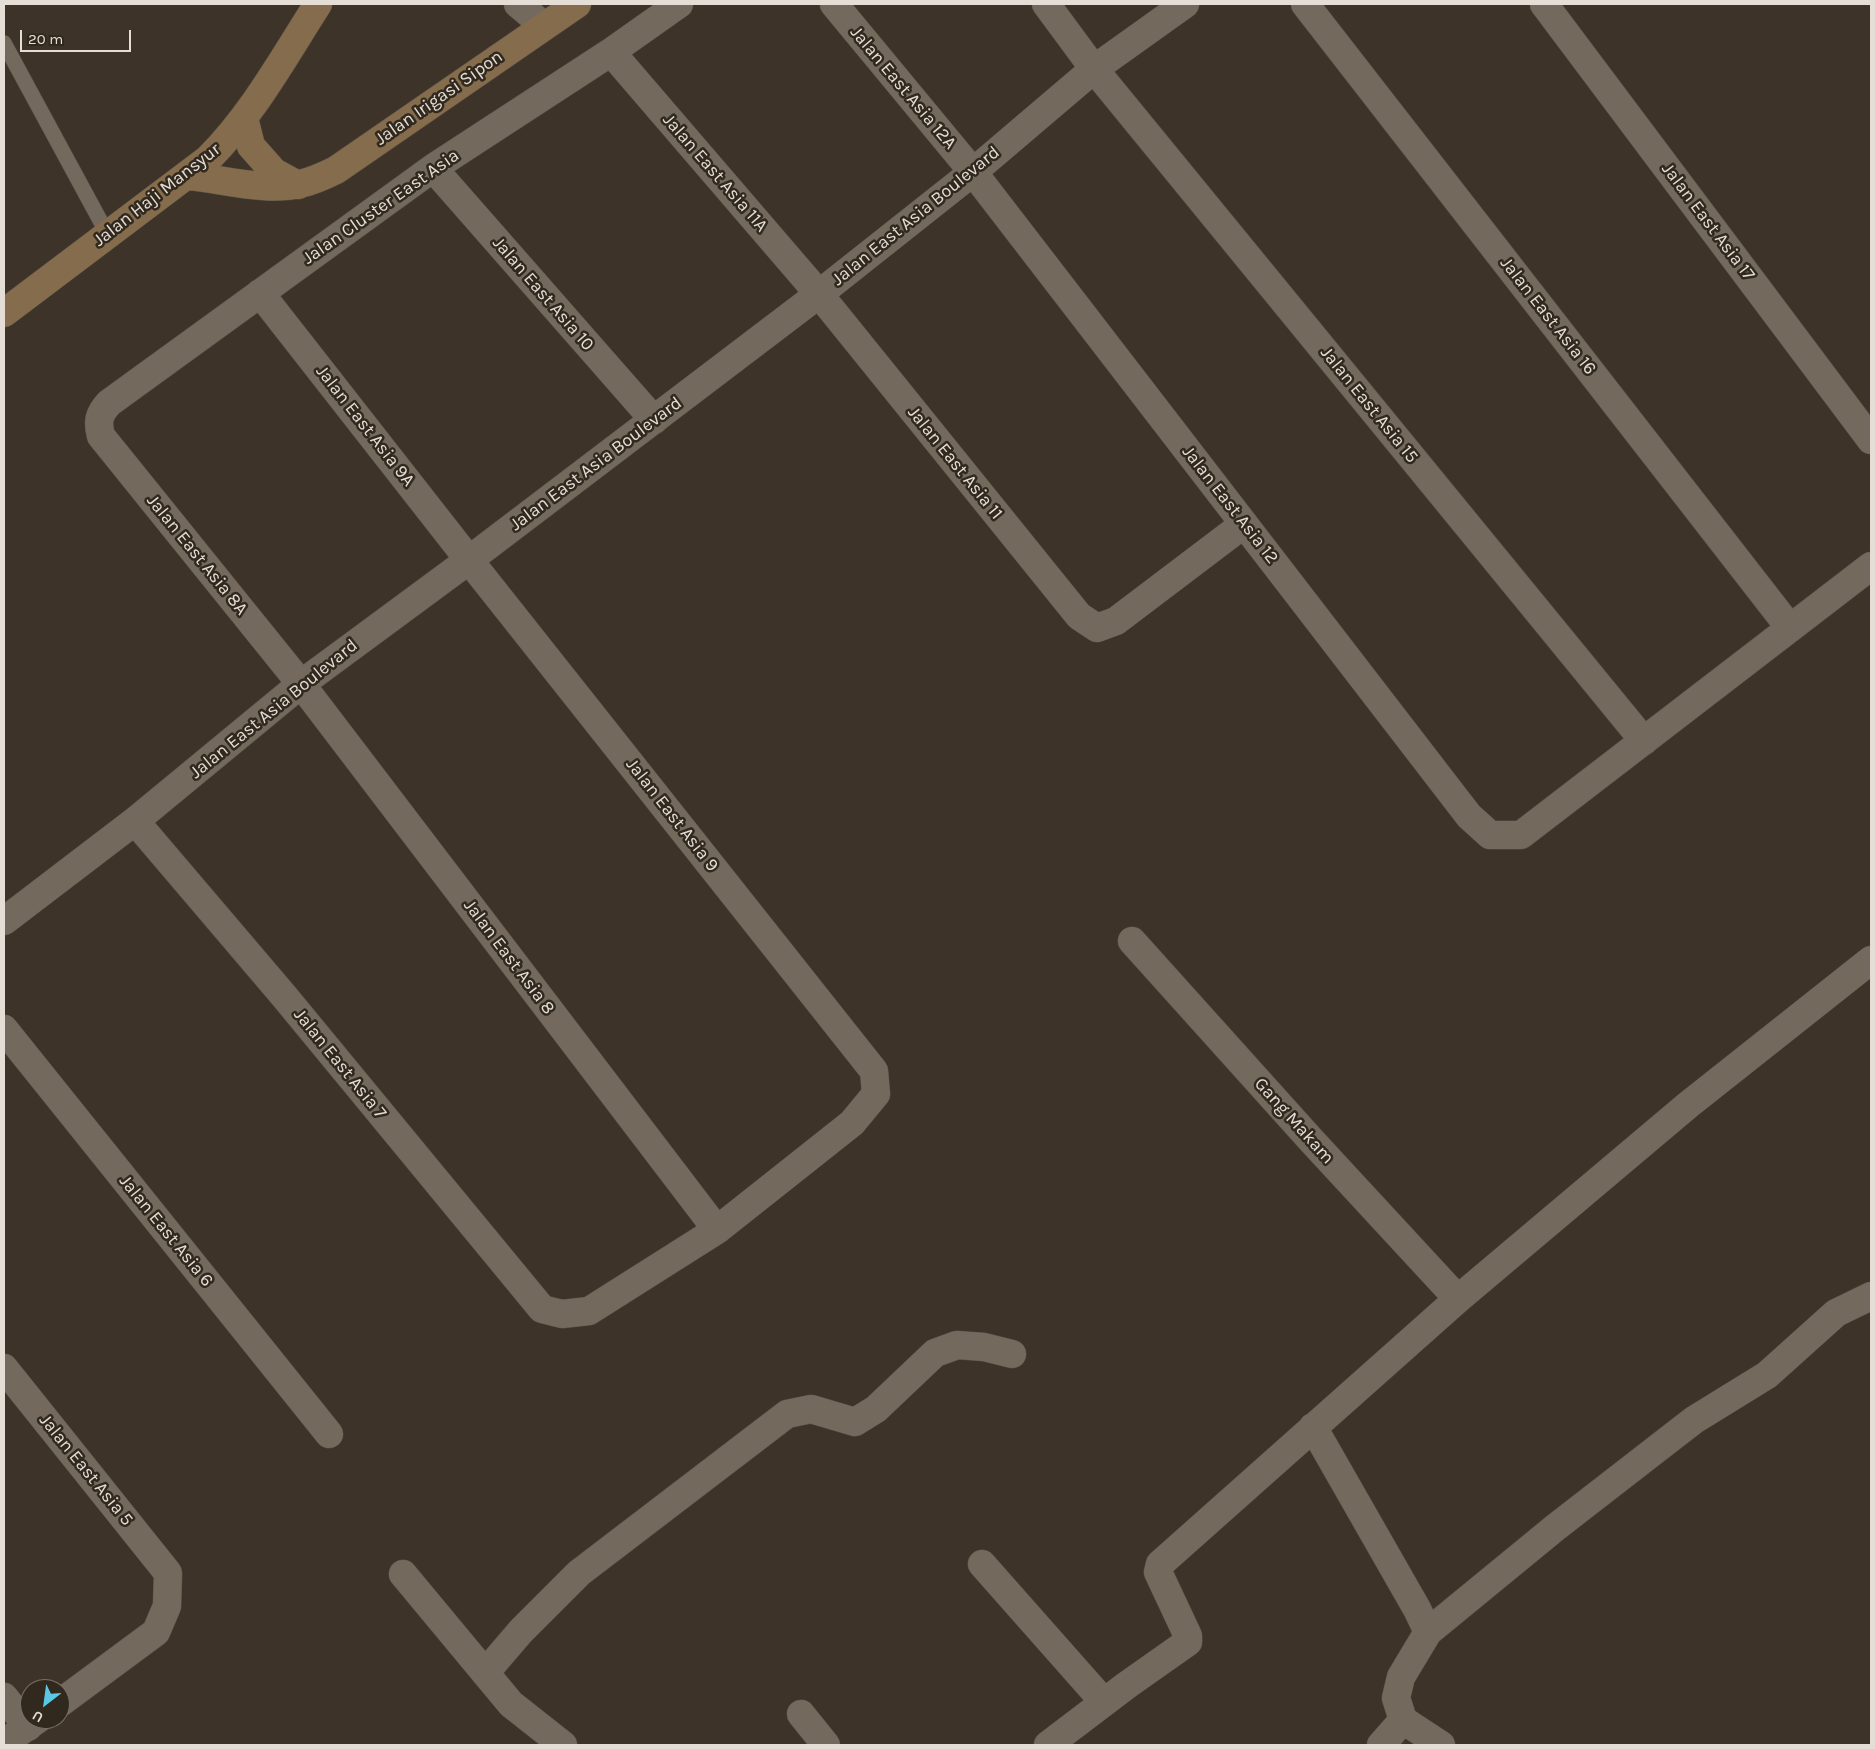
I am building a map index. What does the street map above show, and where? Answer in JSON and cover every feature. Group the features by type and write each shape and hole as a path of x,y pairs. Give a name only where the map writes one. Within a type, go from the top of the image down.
{"street":[{"name":"Jalan Haji Mansyur","path":"4,313 188,176 228,139 244,118 318,4"},
{"name":"Jalan Irigasi Sipon","path":"188,176 262,187 298,185 318,179 336,170 530,14 577,4"},
{"name":"Jalan Cluster East Asia","path":"98,425 100,413 109,403 260,293 433,168 611,52 679,4"},
{"name":"Jalan East Asia 12A","path":"834,4 973,172"},
{"name":"Jalan East Asia 15","path":"1046,4 1094,69 1644,741"},
{"name":"Jalan East Asia Boulevard","path":"4,921 135,821 301,684 469,560 819,294 973,172 1094,69 1185,4"},
{"name":"Jalan East Asia 16","path":"1305,4 1790,628"},
{"name":"Jalan East Asia 17","path":"1544,4 1871,440"},
{"name":"Jalan East Asia 11A","path":"611,52 819,294"},
{"path":"244,118 251,146 274,172 298,185"},
{"name":"Jalan East Asia 10","path":"433,168 654,420"},
{"name":"Jalan East Asia 12","path":"973,172 1469,816 1490,835 1522,835 1644,741"},
{"name":"Jalan East Asia 9A","path":"260,293 469,560"},
{"name":"Jalan East Asia 11","path":"819,294 1079,616 1097,628 1116,621 1244,524"},
{"name":"Jalan East Asia 8A","path":"98,425 101,436 301,684"},
{"name":"Jalan East Asia 9","path":"469,560 874,1071 876,1094 852,1123 717,1230"},
{"path":"1644,741 1871,566"},
{"name":"Jalan East Asia 8","path":"301,684 717,1230"},
{"name":"Jalan East Asia 7","path":"135,821 284,996 542,1309 562,1314 588,1311 717,1230"},
{"name":"Gang Makam","path":"1132,941 1310,1140 1458,1299"},
{"path":"1048,1745 1188,1642 1188,1636 1158,1572 1160,1564 1458,1299 1688,1105 1871,960"},
{"name":"Jalan East Asia 6","path":"4,1029 329,1434"},
{"path":"1441,1745 1403,1720 1396,1698 1402,1677 1428,1632 1556,1527 1694,1420 1767,1375 1836,1313 1871,1296"},
{"path":"485,1673 521,1631 579,1574 787,1414 811,1409 854,1422 876,1409 935,1353 957,1345 984,1347 1012,1354"},
{"name":"Jalan East Asia 5","path":"4,1368 168,1573 167,1606 156,1632 70,1696"},
{"path":"1313,1427 1417,1609 1428,1632"},
{"path":"982,1564 1104,1702"},
{"path":"404,1574 511,1704 563,1745"},
{"path":"4,1697 20,1711"},
{"path":"801,1714 826,1745"},
{"path":"1381,1745 1403,1720"},
{"path":"4,1743 24,1729"}],"lane":[{"path":"4,43 108,235"}]}
